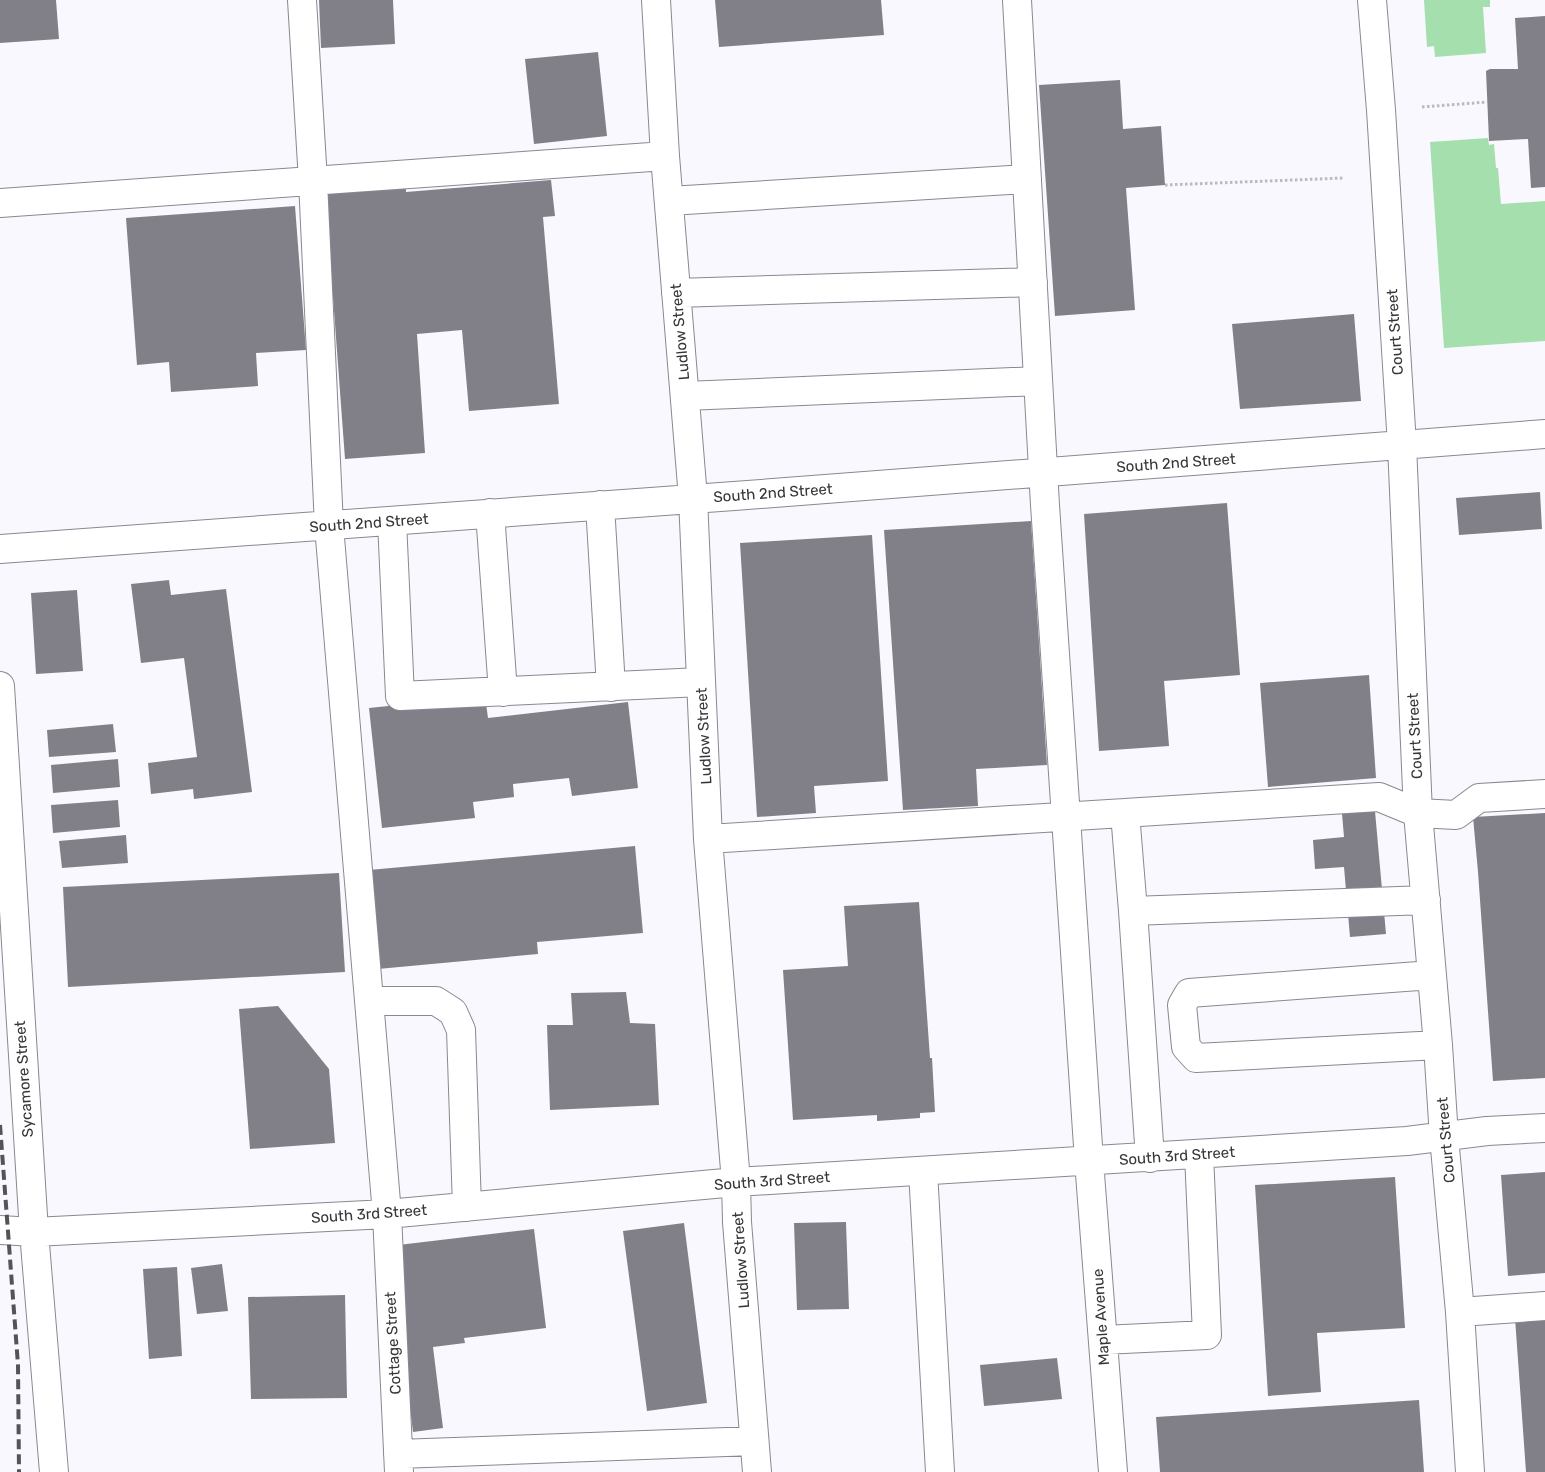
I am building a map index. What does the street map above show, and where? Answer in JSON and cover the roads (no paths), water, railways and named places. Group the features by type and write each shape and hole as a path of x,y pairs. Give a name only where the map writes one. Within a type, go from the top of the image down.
{"street":[{"name":"Cottage Street","path":"302,0 329,526 387,1214 399,1463"},
{"name":"Ludlow Street","path":"656,0 665,156 693,498 708,839 757,1472"},
{"name":"Maple Avenue","path":"1017,0 1043,472 1089,1162 1113,1472"},
{"name":"Court Street","path":"1372,0 1381,110 1402,445 1418,814 1460,1312 1470,1472"},
{"path":"0,202 665,156"},
{"path":"669,201 1027,179"},
{"path":"676,293 1033,282"},
{"path":"685,396 1038,380"},
{"name":"South 2nd Street","path":"0,549 1545,434"},
{"path":"600,505 611,687"},
{"path":"490,513 503,692"},
{"path":"392,521 400,696 701,682"},
{"name":"Sycamore Street","path":"0,686 34,1232 54,1472"},
{"path":"708,839 1379,798 1418,814 1456,815 1479,798 1545,794"},
{"path":"1125,813 1150,1158"},
{"path":"1133,911 1426,900"},
{"path":"1432,975 1189,993 1182,1005 1186,1047 1196,1058 1438,1045"},
{"path":"369,1000 436,1001 453,1012 460,1030 467,1207"},
{"name":"South 3rd Street","path":"0,1230 34,1232 387,1214 736,1182 1150,1158 1545,1128"},
{"path":"1103,1340 1207,1335 1199,1154"},
{"path":"923,1171 940,1472"},
{"path":"1460,1312 1545,1306"},
{"path":"399,1463 754,1441"}],"railway":[{"path":"0,1125 18,1365 19,1472"}]}
